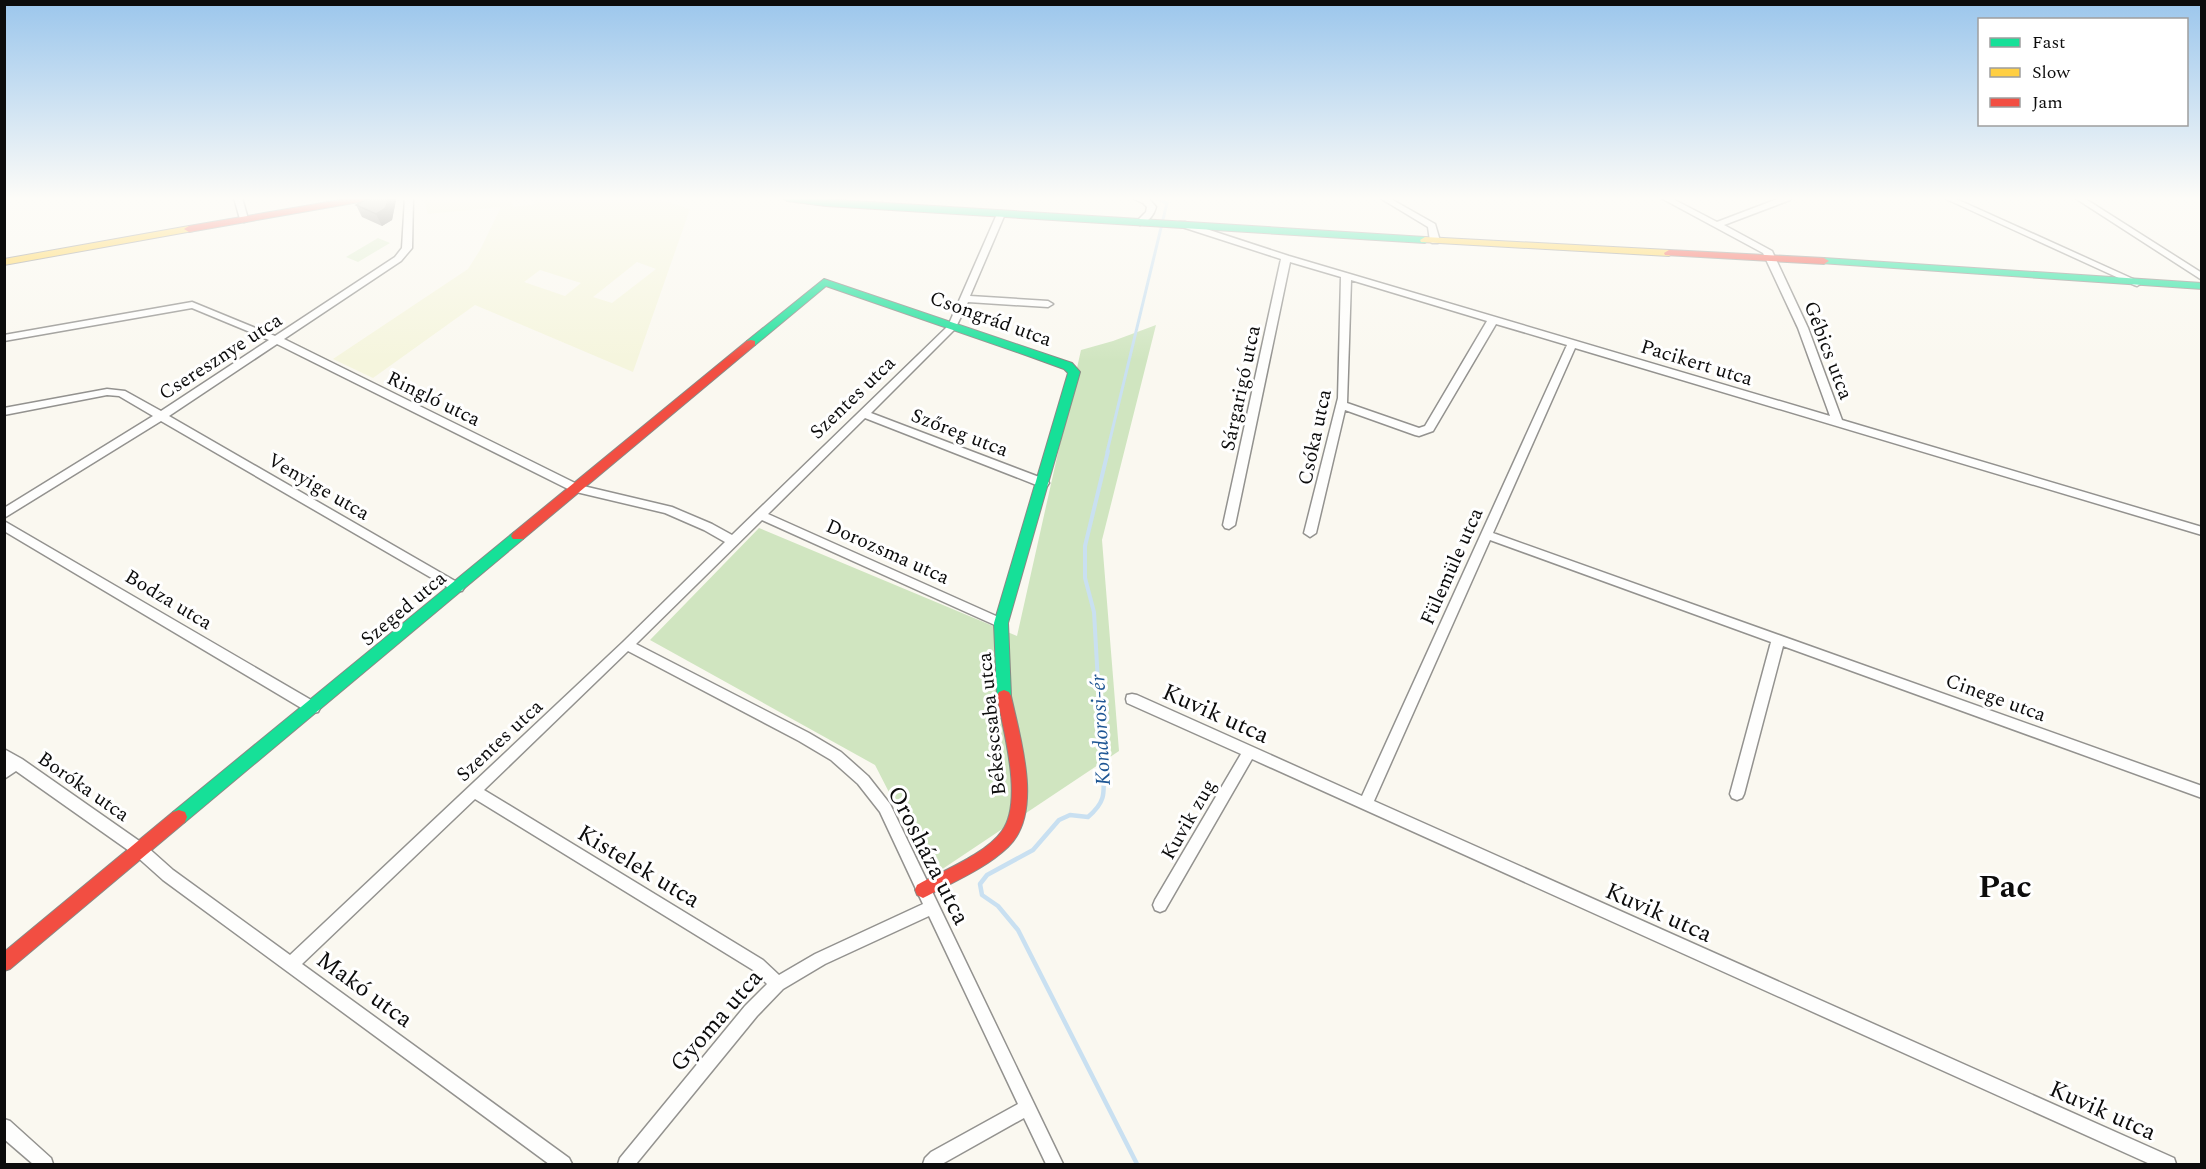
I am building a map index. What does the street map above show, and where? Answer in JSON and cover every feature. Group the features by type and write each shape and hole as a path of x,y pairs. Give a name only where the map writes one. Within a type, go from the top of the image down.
{"street":[{"path":"4,262 57,253"},
{"name":"Cseresznye utca","path":"4,514 161,416 398,259 403,253"},
{"name":"Szentes utca","path":"291,964 627,645 949,329 966,299 985,253"},
{"name":"Pacikert utca","path":"1273,253 2202,531"},
{"path":"1664,253 2202,286"},
{"path":"1768,253 1771,258"},
{"path":"2069,253 2137,283"},
{"path":"2164,253 2202,277"},
{"name":"Sárgarigó utca","path":"1228,525 1286,258"},
{"name":"Gébics utca","path":"1771,258 1803,327 1837,422"},
{"name":"Csóka utca","path":"1310,533 1341,405 1346,276"},
{"name":"Csongrád utca","path":"824,282 926,315 949,329 1068,366 1074,372"},
{"name":"Szeged utca","path":"4,963 824,282"},
{"path":"966,299 1048,304"},
{"name":"Ringló utca","path":"4,338 192,305 277,340 576,488"},
{"path":"1341,405 1419,432 1430,428 1493,320"},
{"name":"Fülemüle utca","path":"1365,805 1572,344"},
{"name":"Békéscsaba utca","path":"923,890 995,848 1008,836 1016,822 1020,784 1004,696 1001,622 1074,372"},
{"name":"Venyige utca","path":"4,412 106,392 121,393 458,588"},
{"name":"Szőreg utca","path":"864,414 1043,483"},
{"path":"576,488 668,510 708,526 733,541"},
{"name":"Dorozsma utca","path":"759,514 1001,622"},
{"name":"Bodza utca","path":"4,525 313,708"},
{"name":"Cinege utca","path":"1487,535 2202,792"},
{"path":"1737,794 1778,640"},
{"name":"Orosháza utca","path":"627,645 804,736 836,756 863,780 885,808 1055,1164"},
{"name":"Kuvik utca","path":"1132,699 2168,1164"},
{"name":"Kuvik zug","path":"1160,905 1249,752"},
{"name":"Boróka utca","path":"4,754 140,850"},
{"path":"4,772 17,763"},
{"name":"Kistelek utca","path":"474,791 758,965 778,984"},
{"name":"Makó utca","path":"140,850 168,875 563,1164"},
{"name":"Gyoma utca","path":"626,1164 751,1011 778,984 820,958 932,907"},
{"path":"931,1164 937,1158 1028,1107"},
{"path":"4,1128 45,1164"}],"green space":[{"path":"353,253 374,253 358,262 346,257"},
{"path":"478,253 675,253 633,372 475,305 373,378 333,359 468,269","holes":["637,262 656,269 612,303 593,297","540,270 581,283 565,296 524,282"]},
{"path":"1156,325 1102,540 1119,751 932,876 875,765 650,640 759,528 1017,636 1081,350"}],"waterway":[{"name":"Kondorosi-ér","path":"1107,452 1155,253"},
{"name":"Kondorosi-ér","path":"1103,771 1094,612 1085,578 1085,546 1108,451"},
{"name":"Kondorosi-ér","path":"1103,769 1103,796 1088,817 1070,815 1059,820 1033,850 987,875 980,884 982,895 998,906 1018,930 1137,1164"}],"traffic: fast":[{"path":"1824,261 2202,286"},
{"path":"751,343 824,282 1035,354 1068,366 1074,372 1001,623 1004,696"},
{"path":"179,817 518,536"}],"traffic: slow":[{"path":"4,262 57,253"},
{"path":"1661,253 1669,253"}],"traffic: jam":[{"path":"1669,253 1824,261"},
{"path":"518,536 751,343"},
{"path":"923,890 992,851 1008,836 1015,823 1019,788 1004,696"},
{"path":"4,963 179,817"}],"district":[{"name":"Pac","path":"2005,886"}]}
